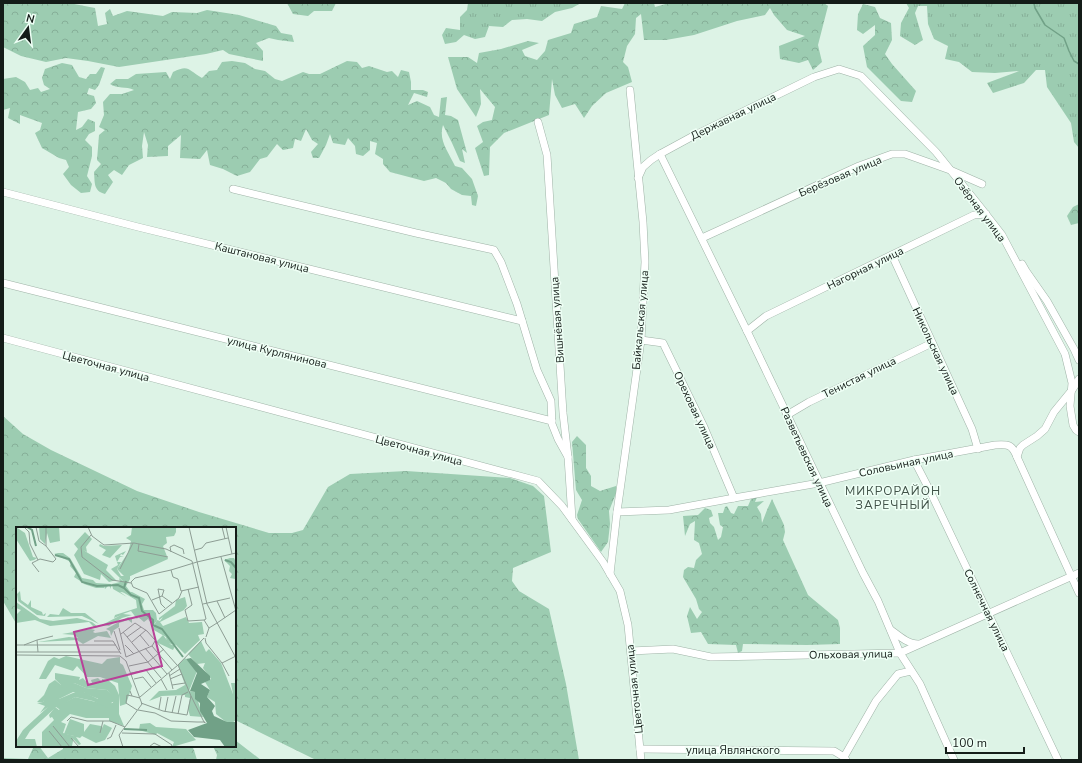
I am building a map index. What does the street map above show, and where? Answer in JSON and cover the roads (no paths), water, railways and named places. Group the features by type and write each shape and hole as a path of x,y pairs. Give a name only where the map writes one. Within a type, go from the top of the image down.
{"street":[{"name":"Державная улица","path":"638,178 643,167 651,160 695,135 814,77 839,69"},
{"name":"Озёрная улица","path":"839,69 861,76 936,152 1002,235 1065,354 1072,383 1070,406 1073,425 1079,432"},
{"name":"Байкальская улица","path":"610,574 617,512 641,340 645,262 643,222 630,90"},
{"name":"Вишнёвая улица","path":"538,122 547,155 572,519"},
{"name":"Разветьевская улица","path":"660,154 747,331 819,483 863,573 878,600 900,653 920,684 954,760"},
{"name":"Берёзовая улица","path":"702,238 859,166 892,154 905,154 950,170 982,184"},
{"path":"233,189 494,250 501,262 517,304 537,370 551,402 552,424 568,457"},
{"name":"Каштановая улица","path":"3,192 153,231 522,321"},
{"name":"Нагорная улица","path":"747,331 766,316 974,215 986,214"},
{"path":"1010,251 1015,253 1021,260 1026,271 1047,301 1079,360"},
{"name":"Никольская улица","path":"892,255 972,429 978,448"},
{"name":"улица Курлянинова","path":"3,283 552,421"},
{"name":"Цветочная улица","path":"3,338 538,481 562,506 572,519 603,562 620,591 628,625 641,760"},
{"name":"Ореховая улица","path":"641,340 662,343 704,427 734,498"},
{"name":"Тенистая улица","path":"787,414 932,343"},
{"path":"1079,379 1054,412 1046,430 1023,445 1017,456 1079,593"},
{"name":"Соловьиная улица","path":"617,512 669,510 819,483 914,460 995,445 1005,444 1010,446 1013,448 1017,456"},
{"name":"Солнечная улица","path":"914,460 1058,760"},
{"name":"Ольховая улица","path":"631,651 672,649 711,657 900,653 1079,573"},
{"path":"891,630 908,642 918,644"},
{"path":"845,759 876,701 898,674 911,671"},
{"name":"улица Являнского","path":"640,749 834,751 845,759"}],"waterway":[{"path":"1034,3 1035,8 1045,25 1064,38 1074,61 1079,64"}],"district":[{"name":"МИКРОРАЙОН ЗАРЕЧНЫЙ","path":"893,498"}]}
